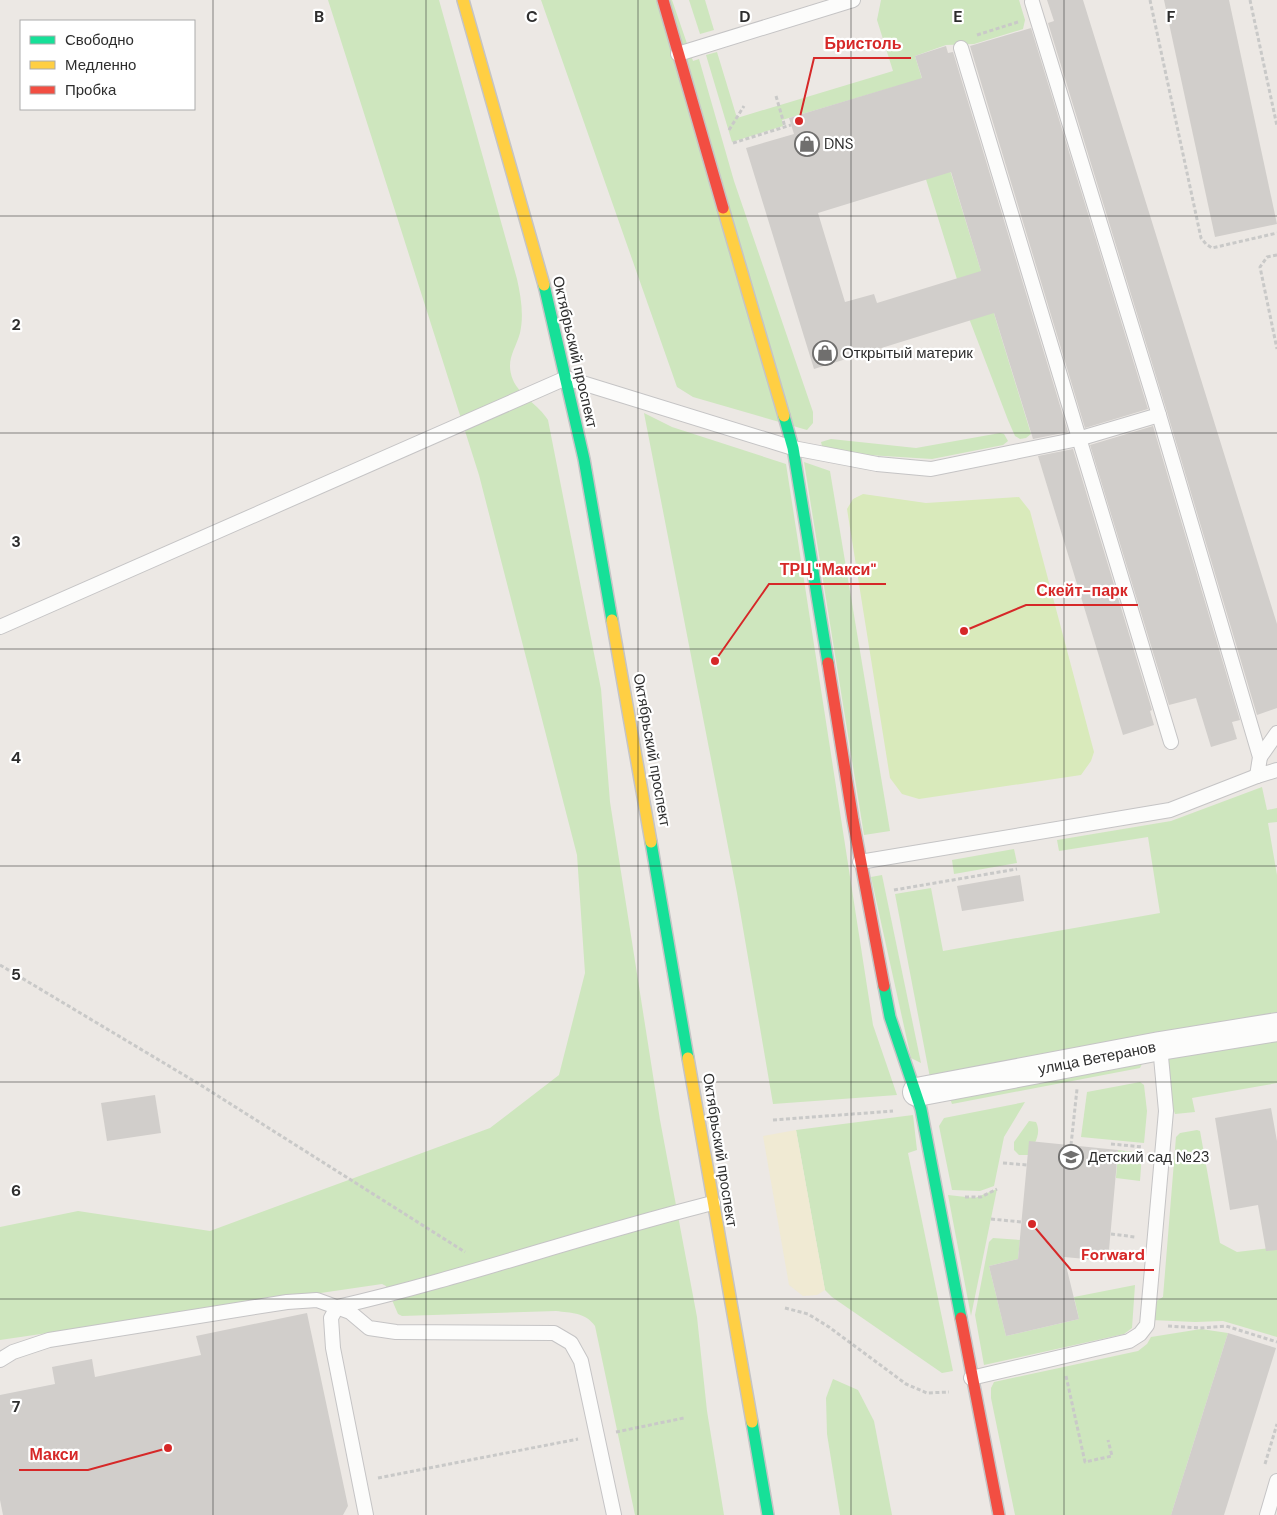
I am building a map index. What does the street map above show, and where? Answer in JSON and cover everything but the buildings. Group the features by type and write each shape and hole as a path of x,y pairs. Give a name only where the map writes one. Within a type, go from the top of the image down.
{"street":[{"name":"Октябрьский проспект","path":"463,0 514,175 566,378 584,459 610,596 768,1515"},
{"path":"663,0 793,448 860,862 890,1017 917,1092 999,1515"},
{"name":"улица Ветеранов","path":"917,1092 1160,1046 1277,1027"}],"lane":[{"path":"678,54 853,0"},
{"path":"1032,2 1159,415 1260,757 1257,776"},
{"path":"961,48 1171,742"},
{"path":"0,628 566,378 793,448 877,464 930,469 1078,439 1159,415"},
{"path":"1260,757 1277,733"},
{"path":"860,862 1170,810 1277,770"},
{"path":"971,1378 1129,1341 1140,1334 1146,1324 1166,1111 1160,1046"},
{"path":"366,1515 333,1348 331,1318 337,1307 386,1296 640,1221 713,1203"},
{"path":"0,1360 13,1352 49,1340 287,1302 317,1300 350,1312 369,1328 396,1332 554,1333 571,1343 581,1361 614,1515"},
{"path":"1267,1515 1277,1481"}],"path":[{"path":"1150,0 1201,238 1212,248 1277,233"},
{"path":"1250,0 1277,126"},
{"path":"961,48 965,39 1037,16"},
{"path":"776,96 785,127"},
{"path":"725,136 744,106"},
{"path":"727,145 791,125"},
{"path":"1277,255 1267,257 1260,267 1277,349"},
{"path":"889,891 1017,869"},
{"path":"0,965 199,1084 467,1254"},
{"path":"1071,1145 1077,1088"},
{"path":"773,1120 895,1111"},
{"path":"1111,1144 1150,1148"},
{"path":"1003,1162 1027,1165"},
{"path":"957,1196 981,1197 998,1189"},
{"path":"992,1219 1022,1222"},
{"path":"1110,1234 1143,1238"},
{"path":"785,1308 808,1314 906,1384 927,1393 950,1392 971,1378"},
{"path":"1146,1324 1200,1328 1226,1326 1277,1342"},
{"path":"1062,1357 1085,1462 1112,1456 1108,1440"},
{"path":"360,1482 684,1418"}],"green space":[{"path":"328,0 439,0 517,279 521,299 522,320 520,333 510,361 511,373 516,386 548,420 601,689 610,802 660,1120 697,1317 707,1411 724,1515 635,1515 595,1326 587,1318 577,1314 556,1311 402,1316 398,1314 386,1286 382,1284 0,1340 0,1227 78,1211 210,1231 490,1128 559,1075 585,973 577,855 479,475"},
{"path":"541,0 672,0 693,61 699,59 734,181 813,412 813,423 807,430 693,397 677,387"},
{"path":"689,0 705,0 714,30 700,34"},
{"path":"881,0 1019,0 1025,20 1023,29 974,44 946,45 915,56 1031,434 1026,438 1020,439 1015,436 970,321 897,86 782,120 783,126 732,142 706,55 717,52 737,118 893,71 877,20"},
{"path":"644,413 672,427 786,464 873,1025 897,1095 773,1104 737,893"},
{"path":"1000,433 1004,434 1008,441 1003,445 932,459 868,455 822,446 821,442 831,439 916,448"},
{"path":"804,462 830,471 890,831 864,835"},
{"path":"863,494 926,503 1019,497 1030,511 1094,752 1091,761 1081,775 919,799 902,794 890,778 847,509 853,499"},
{"path":"1262,787 1267,810 1277,808 1277,822 1268,823 1277,875 1277,1022 931,1083 895,894 931,888 943,951 1160,913 1148,837 1059,851 1057,840 1171,821"},
{"path":"1014,849 1017,863 954,874 952,860"},
{"path":"882,875 921,1063 911,1058 871,877"},
{"path":"1277,1033 1277,1083 1192,1098 1195,1112 1175,1114 1172,1105 1166,1057"},
{"path":"1143,1062 1140,1068 952,1104 947,1091"},
{"path":"1140,1082 1144,1085 1147,1111 1144,1143 1081,1137 1087,1092"},
{"path":"1025,1102 1004,1137 994,1186 980,1191 952,1190 939,1126 944,1118"},
{"path":"913,1115 917,1150 908,1153 953,1371 942,1373 832,1297 825,1290 796,1130"},
{"path":"1029,1121 1036,1122 1038,1135 1028,1155 1019,1155 1014,1150 1014,1142"},
{"path":"1200,1131 1220,1243 1237,1252 1277,1247 1277,1337 1223,1321 1151,1320 1153,1303 1163,1297 1176,1137 1180,1133"},
{"path":"1118,1150 1142,1153 1140,1181 1116,1178"},
{"path":"997,1189 971,1316 948,1195 975,1198"},
{"path":"993,1238 1020,1240 1018,1259 989,1266 1006,1336 1079,1319 1074,1297 1135,1285 1132,1328 1124,1334 984,1365 975,1315 989,1242"},
{"path":"1201,1329 1228,1333 1171,1515 1015,1515 991,1398 991,1388 994,1382 1138,1351 1147,1344 1151,1337"},
{"path":"833,1379 858,1390 874,1421 892,1515 840,1515 827,1434 826,1398"}],"sand":[{"path":"796,1130 825,1290 817,1295 803,1296 789,1285 763,1136"}],"traffic: fast":[{"path":"544,285 584,459 612,620"},
{"path":"784,416 793,448 828,663"},
{"path":"651,842 688,1058"},
{"path":"884,986 890,1017 921,1109 961,1318"},
{"path":"752,1422 768,1515"}],"traffic: slow":[{"path":"463,0 544,285"},
{"path":"723,208 784,416"},
{"path":"612,620 651,842"},
{"path":"688,1058 752,1422"}],"traffic: jam":[{"path":"663,0 723,208"},
{"path":"828,663 853,820 884,986"},
{"path":"961,1318 999,1515"}],"place":[{"name":"Бристоль","path":"799,121"},
{"name":"DNS","path":"807,144"},
{"name":"Открытый материк","path":"825,353"},
{"name":"Скейт-парк","path":"964,631"},
{"name":"ТРЦ \"Макси\"","path":"715,661"},
{"name":"Детский сад №23","path":"1071,1157"},
{"name":"Forward","path":"1032,1224"},
{"name":"Макси","path":"168,1448"}]}
